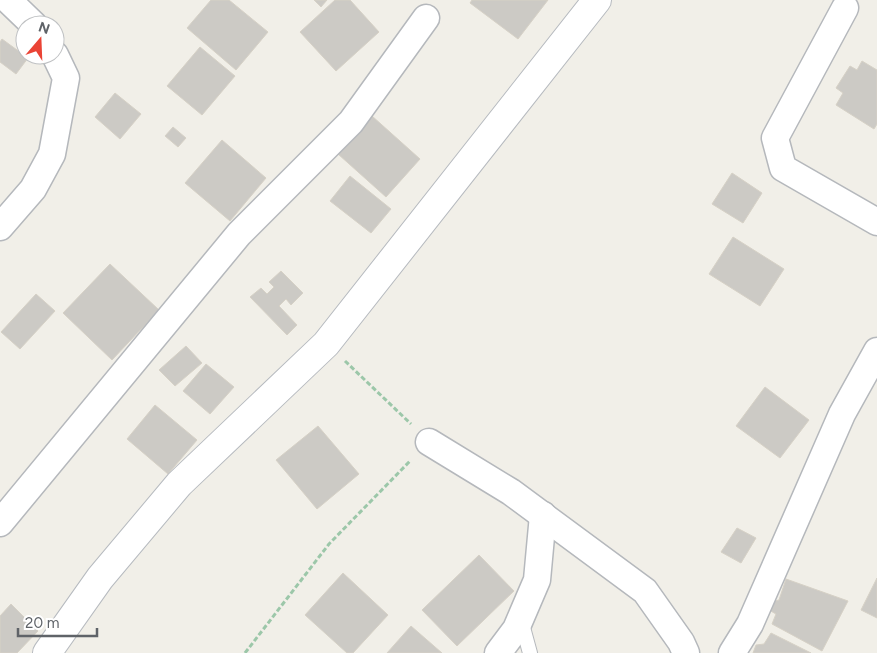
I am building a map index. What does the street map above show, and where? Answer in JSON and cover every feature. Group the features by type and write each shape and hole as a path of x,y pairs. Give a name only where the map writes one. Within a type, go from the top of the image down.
{"main road":[{"path":"47,653 100,578 179,484 326,344 597,0"}],"street":[{"path":"8,0 24,15"},
{"path":"845,8 776,138 783,168 877,222"},
{"path":"0,524 239,234 351,122 426,18"},
{"path":"0,227 33,189 52,154 66,78 60,65"},
{"path":"732,653 750,624 842,414 877,351"},
{"path":"429,442 511,492 645,591 681,642 686,653"},
{"path":"498,653 516,629 537,580 543,516"}],"lane":[{"path":"520,619 530,653"}],"path":[{"path":"245,653 329,544 429,442 326,344"}],"building":[{"path":"211,0 229,0 268,32 236,70 187,28"},
{"path":"314,0 327,0 321,7"},
{"path":"335,0 350,0 379,32 336,71 300,32"},
{"path":"472,0 548,0 518,39 470,3"},
{"path":"2,39 15,48 15,65 23,65 16,74 0,62 0,42"},
{"path":"200,47 235,76 202,115 167,86"},
{"path":"862,61 877,70 877,124 874,129 836,105 843,93 836,88 850,66 857,70"},
{"path":"115,93 141,114 120,139 95,117"},
{"path":"372,116 420,159 386,197 338,154"},
{"path":"173,127 186,138 178,147 165,136"},
{"path":"222,140 266,178 230,221 185,183"},
{"path":"732,173 762,193 743,223 712,204"},
{"path":"350,176 391,209 371,233 330,201"},
{"path":"733,237 784,269 760,306 709,274"},
{"path":"110,264 159,310 112,360 63,313"},
{"path":"281,271 303,293 291,305 286,299 279,306 297,325 287,335 250,297 261,288 267,294 274,287 269,282"},
{"path":"36,294 55,311 20,349 1,332"},
{"path":"186,346 202,363 175,386 159,370"},
{"path":"206,364 234,387 210,414 183,391"},
{"path":"765,387 809,420 780,458 736,426"},
{"path":"155,405 197,440 168,474 127,439"},
{"path":"318,426 359,474 317,509 276,460"},
{"path":"737,528 756,538 741,563 721,552"},
{"path":"479,555 514,591 457,646 422,610"},
{"path":"343,573 388,615 353,653 347,653 305,615"},
{"path":"877,578 877,618 861,610"},
{"path":"786,579 848,601 822,651 772,624 776,614 769,610 771,602 779,600"},
{"path":"11,604 38,631 17,653 0,653 0,616"},
{"path":"411,626 442,653 387,653"},
{"path":"771,633 811,653 753,653 756,645 764,644"}]}
